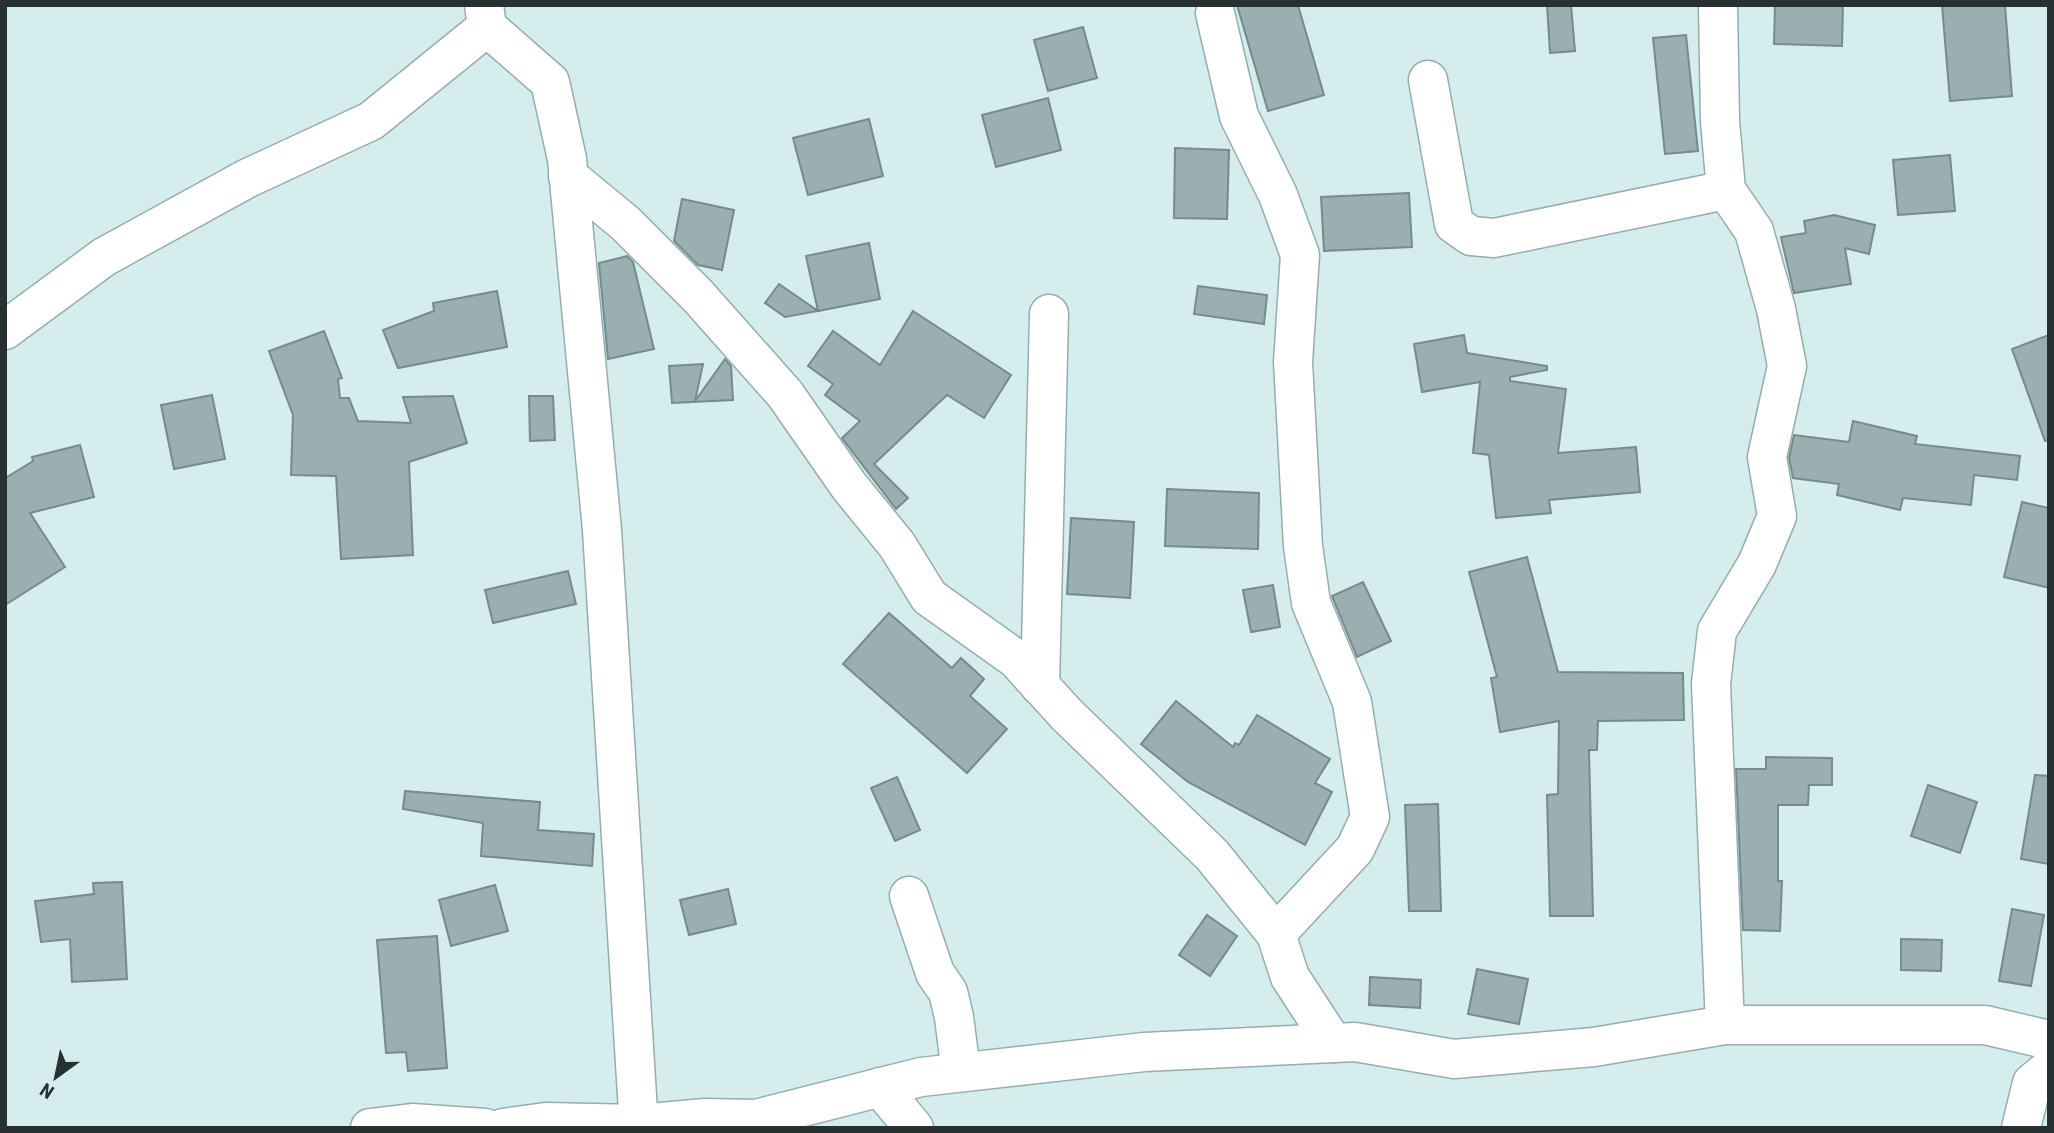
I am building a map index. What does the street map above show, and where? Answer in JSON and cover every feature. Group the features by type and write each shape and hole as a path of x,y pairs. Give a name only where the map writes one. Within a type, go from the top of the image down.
{"street":[{"path":"1718,5 1720,121 1726,190 1754,231 1776,309 1787,366 1767,457 1777,516 1757,564 1717,631 1711,684 1725,1025"},
{"path":"1215,13 1239,116 1278,195 1300,255 1293,362 1303,546 1311,603 1352,702 1370,817 1355,849 1276,934"},
{"path":"5,330 104,257 248,178 371,121 486,16 550,82 568,176 602,530 639,1126"},
{"path":"1427,80 1454,225 1471,236 1493,238 1726,190"},
{"path":"568,176 625,223 698,296 785,394 849,486 897,545 929,597 1016,659 1040,686 1212,855 1276,934 1290,977 1333,1043"},
{"path":"1040,686 1049,314"},
{"path":"909,896 935,973 948,992 961,1072"},
{"path":"503,1128 546,1122 639,1126 705,1118 757,1119 921,1077 1144,1052 1355,1042 1454,1059 1594,1047 1725,1025 1985,1025 2049,1040"},
{"path":"2021,1128 2032,1083 2049,1069"},
{"path":"880,1087 914,1128"},
{"path":"370,1128 412,1123 485,1128"}],"building":[{"path":"1237,5 1298,5 1324,95 1268,111"},
{"path":"1547,5 1571,5 1575,51 1550,53"},
{"path":"1775,5 1843,5 1842,46 1774,44"},
{"path":"1942,5 2005,5 2012,96 1950,101"},
{"path":"1083,27 1097,78 1048,91 1034,40"},
{"path":"1686,35 1698,151 1665,154 1653,38"},
{"path":"1048,98 1061,150 996,167 982,115"},
{"path":"869,119 883,176 808,195 793,138"},
{"path":"1175,148 1229,150 1227,219 1174,218"},
{"path":"1950,155 1955,211 1898,215 1893,160"},
{"path":"1409,193 1412,247 1324,251 1321,197"},
{"path":"682,199 734,210 722,270 698,265 674,241"},
{"path":"1834,215 1875,225 1869,254 1845,248 1851,284 1794,293 1781,237 1806,233 1804,221"},
{"path":"869,243 880,299 818,311 806,256"},
{"path":"627,256 633,262 654,349 608,359 599,263"},
{"path":"779,284 818,311 785,317 765,303"},
{"path":"1198,286 1267,295 1264,324 1194,314"},
{"path":"497,291 507,347 398,368 383,330 434,311 433,303"},
{"path":"913,311 1011,375 984,418 947,395 874,464 908,498 896,509 842,438 860,421 825,395 833,384 808,366 833,331 880,365"},
{"path":"324,331 342,378 338,379 340,398 349,398 358,421 411,423 403,397 453,396 467,443 409,462 413,555 341,559 336,476 291,475 293,415 269,351"},
{"path":"1464,335 1467,353 1547,366 1547,370 1510,377 1510,381 1566,389 1558,453 1636,447 1640,492 1549,500 1551,513 1496,518 1489,455 1473,453 1480,382 1422,392 1414,344"},
{"path":"2049,335 2049,440 2045,441 2012,349"},
{"path":"725,359 731,366 733,400 672,403 669,366 703,364 695,401"},
{"path":"212,395 225,459 174,469 161,405"},
{"path":"529,396 553,396 555,440 530,441"},
{"path":"1853,421 1917,436 1915,444 2020,456 2017,480 1974,475 1971,505 1903,498 1900,510 1837,495 1839,484 1793,478 1789,458 1794,435 1849,442"},
{"path":"80,445 94,497 30,513 65,567 5,605 5,474 7,477 33,461 32,457"},
{"path":"1167,489 1259,493 1258,549 1165,546"},
{"path":"2022,502 2049,508 2049,588 2004,577"},
{"path":"1071,518 1134,522 1130,598 1067,594"},
{"path":"1527,557 1558,672 1683,673 1684,720 1598,721 1597,750 1589,750 1593,916 1550,916 1547,795 1558,794 1559,721 1500,732 1491,678 1497,677 1469,572"},
{"path":"568,571 576,604 493,623 485,590"},
{"path":"1363,582 1391,641 1357,657 1332,596"},
{"path":"1273,585 1280,627 1251,632 1243,590"},
{"path":"889,613 952,668 961,658 984,679 970,696 1007,729 967,773 843,664"},
{"path":"1176,701 1233,747 1235,743 1239,745 1257,715 1330,759 1315,783 1332,792 1305,845 1188,782 1141,744"},
{"path":"1766,757 1832,758 1832,785 1809,785 1808,805 1778,805 1778,881 1782,881 1780,931 1743,930 1736,769 1766,769"},
{"path":"2035,775 2049,776 2049,864 2021,859"},
{"path":"897,777 920,830 895,841 871,788"},
{"path":"1928,785 1977,802 1960,853 1911,836"},
{"path":"405,791 540,802 538,830 594,834 592,866 481,856 483,823 403,809"},
{"path":"1438,804 1441,911 1409,911 1405,805"},
{"path":"122,882 127,979 72,982 70,939 41,942 35,901 94,894 93,883"},
{"path":"495,885 508,931 451,946 439,900"},
{"path":"728,889 736,924 689,935 680,900"},
{"path":"2012,909 2044,915 2031,986 1999,981"},
{"path":"1207,915 1237,936 1210,976 1179,955"},
{"path":"437,936 447,1068 408,1071 406,1052 386,1053 377,940"},
{"path":"1901,939 1942,940 1941,971 1901,970"},
{"path":"1477,969 1528,979 1519,1024 1468,1014"},
{"path":"1370,977 1421,980 1420,1008 1369,1005"}]}
